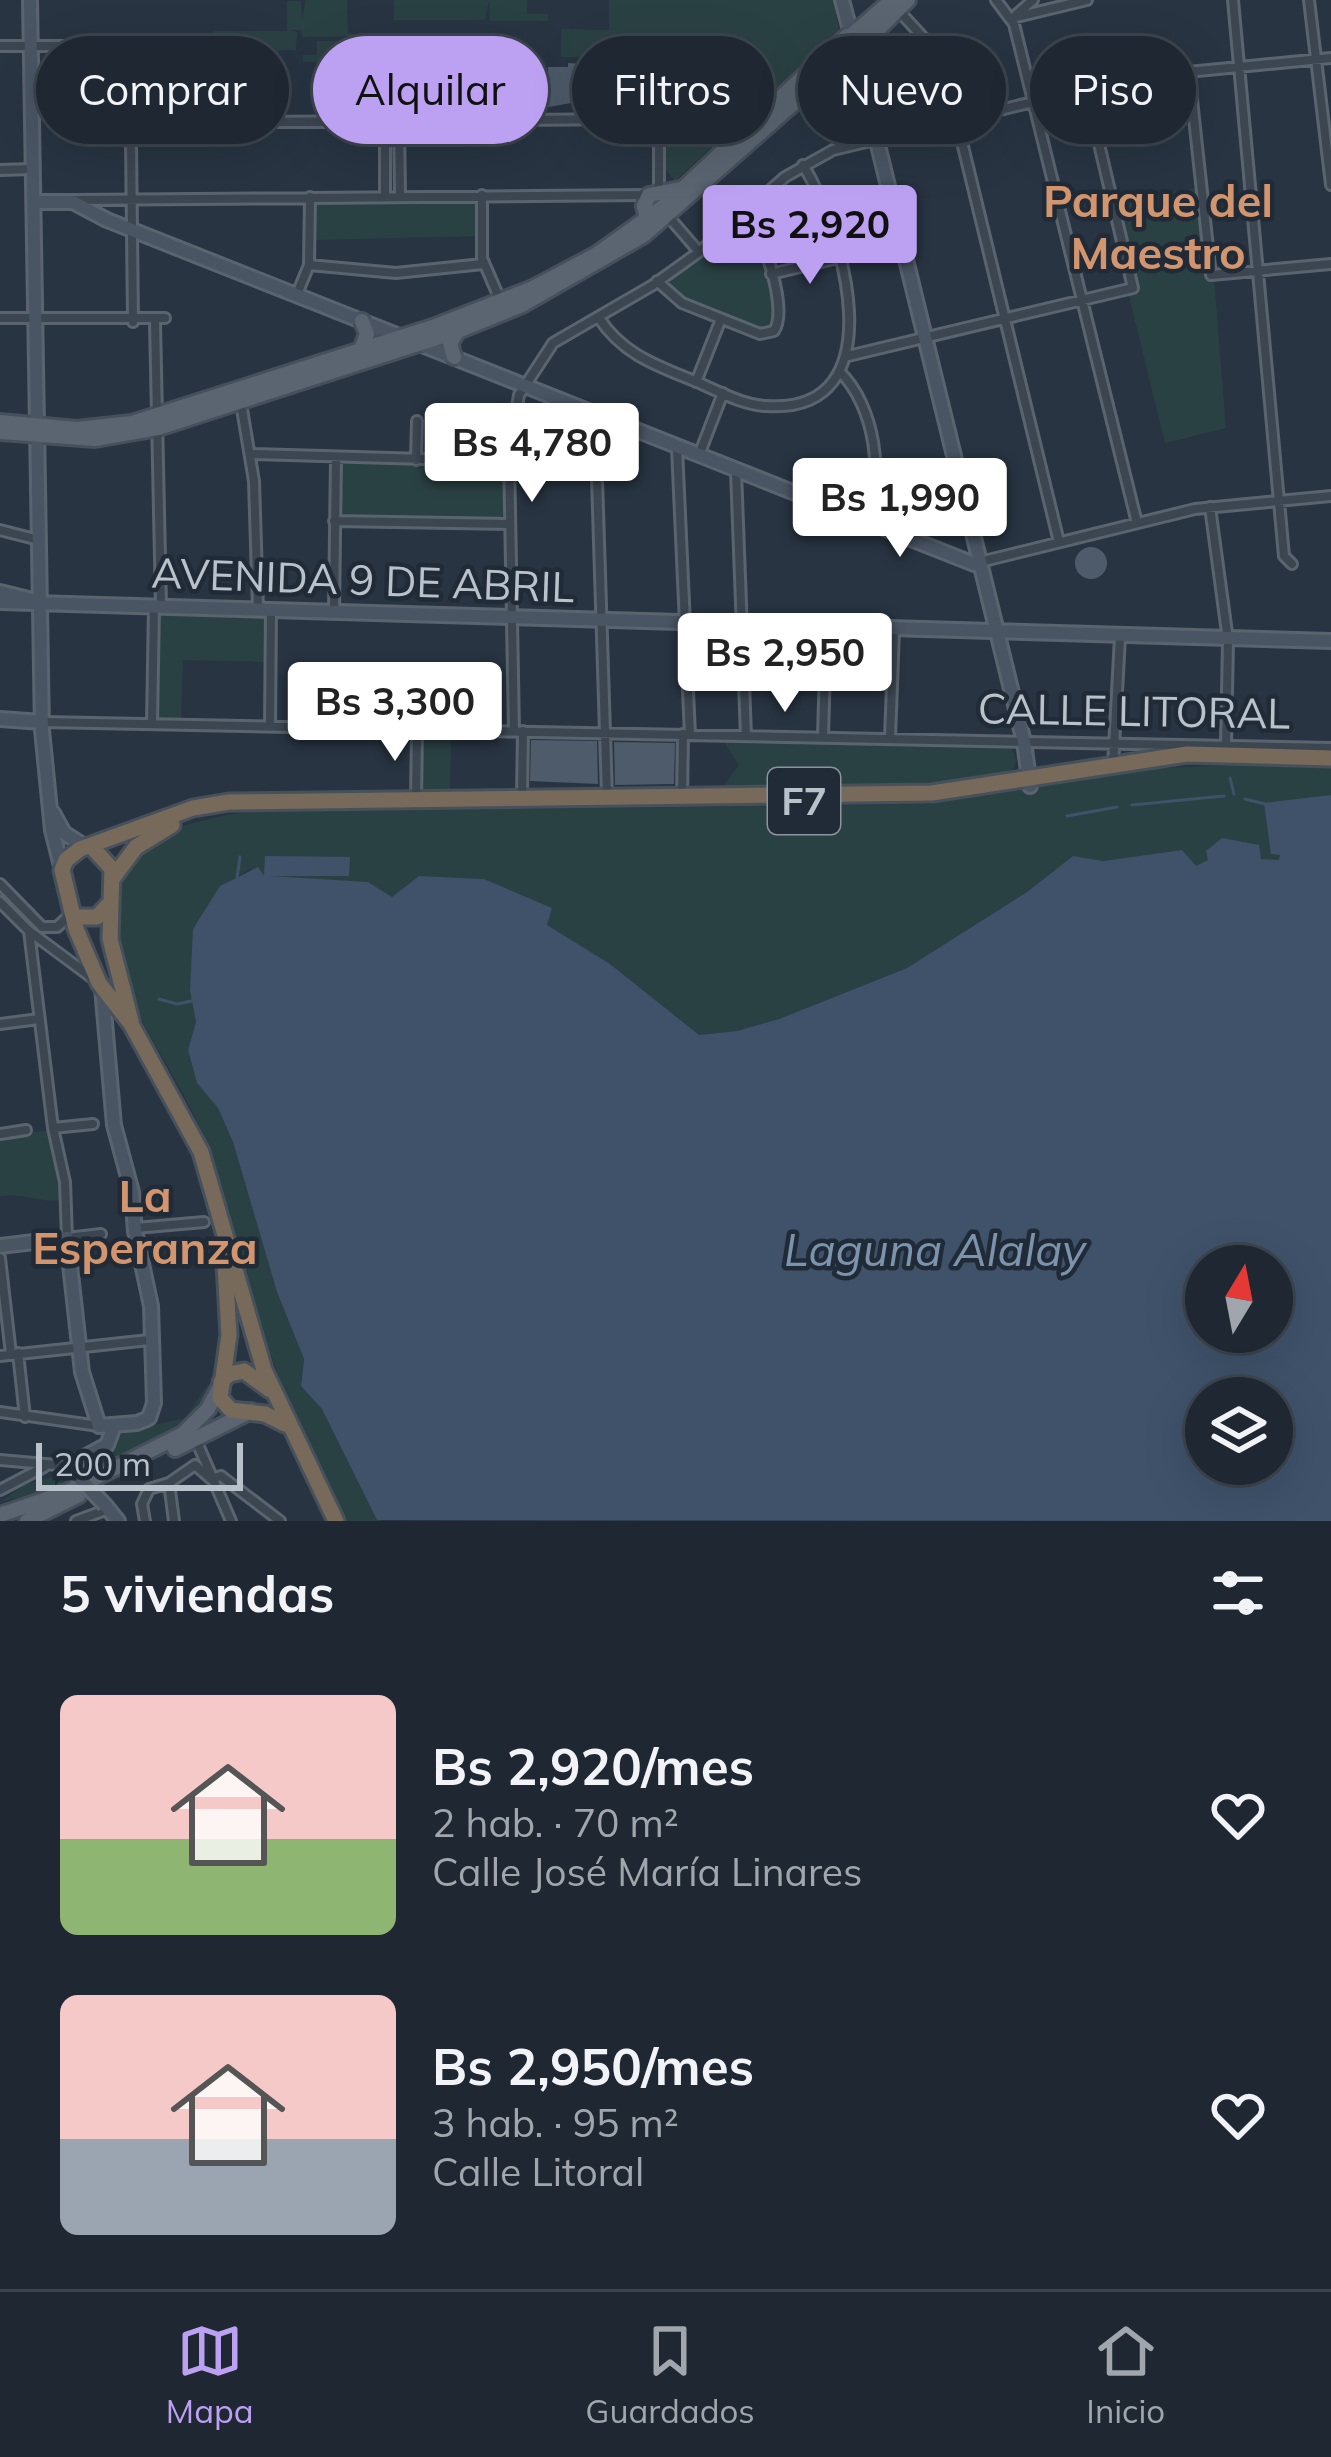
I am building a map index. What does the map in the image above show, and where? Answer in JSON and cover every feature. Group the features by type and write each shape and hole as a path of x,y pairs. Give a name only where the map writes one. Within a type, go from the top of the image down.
{"highway":[{"name":"F7","path":"62,870 70,856 89,847 218,803 932,793 1026,784 1187,754 1331,761"},
{"name":"F7","path":"112,878 145,840 212,811 416,801"},
{"path":"89,847 109,860 114,963 131,1024"},
{"path":"62,870 100,985 131,1024 192,1130 224,1237 257,1393 272,1416 287,1426"},
{"path":"73,914 97,917 108,905"},
{"path":"224,1237 230,1322 220,1385 223,1404 257,1393"},
{"path":"220,1385 234,1371 287,1426 336,1521"}],"main road":[{"path":"30,0 42,722 62,870"},
{"path":"842,0 851,36"},
{"path":"861,36 899,3"},
{"path":"239,396 501,302 597,254 686,188 798,91"},
{"path":"0,432 158,422 458,331 561,285 668,216 798,94"},
{"path":"877,144 998,633 1026,784"},
{"path":"647,219 644,206 654,192 686,188"},
{"path":"34,202 73,202 131,230 524,386 951,555 980,562"},
{"path":"362,321 367,334 362,350"},
{"path":"454,358 450,343 458,331"},
{"path":"0,422 38,431"},
{"path":"951,555 965,553 974,540"},
{"path":"0,592 40,602"},
{"path":"0,602 29,606 40,602"},
{"name":"AVENIDA 9 DE ABRIL","path":"40,602 826,629 1331,640"},
{"name":"CALLE LITORAL","path":"0,719 42,722"},
{"path":"50,806 64,833 89,847"},
{"path":"100,985 114,1125 132,1192 152,1306 149,1340 154,1410 137,1424 107,1426"},
{"path":"0,1246 67,1238 86,1394 107,1426 107,1445 70,1468 113,1515"},
{"path":"0,1512 67,1492 183,1434 208,1409 220,1385"},
{"path":"27,1521 196,1439 257,1393"}],"street":[{"path":"996,0 1012,18 1030,85"},
{"path":"1012,18 1033,0 1043,10"},
{"path":"1012,18 1088,0"},
{"path":"1233,0 1284,556 1292,564"},
{"path":"1309,0 1331,184"},
{"path":"899,3 923,36"},
{"path":"0,46 36,46"},
{"path":"1196,71 1331,58"},
{"path":"73,202 132,197 654,192 658,132 649,119 548,120"},
{"path":"1196,140 1210,275 1331,264"},
{"path":"132,144 133,322"},
{"path":"385,144 386,196"},
{"path":"399,144 400,196"},
{"path":"522,800 508,464 524,386 553,343 699,252 803,165 854,144"},
{"path":"962,144 1059,542"},
{"path":"1045,144 1137,524"},
{"path":"848,356 1133,288 1099,144"},
{"path":"599,318 634,356 723,393 764,406 782,406 815,395 840,372 848,356 851,317 823,199 803,165"},
{"path":"0,170 33,169"},
{"path":"482,195 483,264 501,302"},
{"path":"296,295 309,265 310,197"},
{"path":"658,281 674,298 721,319 760,334 774,331 781,314 760,233 745,211"},
{"path":"668,216 699,252"},
{"path":"771,274 838,258"},
{"path":"309,265 396,273 483,264"},
{"path":"0,318 160,320 152,725"},
{"path":"696,382 721,319"},
{"path":"840,372 858,396 876,470 877,491 866,521"},
{"path":"699,455 723,393"},
{"path":"239,396 250,454 270,727"},
{"path":"595,414 607,799"},
{"path":"416,460 417,421"},
{"path":"677,446 685,624 682,799"},
{"path":"250,454 596,464"},
{"path":"334,612 336,457"},
{"path":"736,470 746,736"},
{"path":"980,562 1210,507 1331,496"},
{"path":"1210,507 1228,640 1226,745"},
{"path":"334,521 510,524"},
{"path":"0,530 39,540"},
{"path":"823,737 826,629"},
{"path":"890,738 894,631"},
{"path":"1120,637 1120,766"},
{"name":"CALLE LITORAL","path":"42,722 1331,748"},
{"path":"416,801 417,730"},
{"path":"0,884 42,927 57,927 73,914"},
{"path":"0,902 29,931 100,985"},
{"path":"0,915 11,914"},
{"path":"29,931 53,1128 65,1182 67,1238 101,1234"},
{"path":"0,1024 39,1019"},
{"path":"53,1128 93,1124"},
{"path":"0,1135 26,1130"},
{"path":"135,1228 204,1222"},
{"path":"0,1258 10,1355 25,1417"},
{"path":"10,1355 149,1340"},
{"path":"0,1412 107,1426"},
{"path":"196,1439 231,1521"},
{"path":"0,1460 70,1468"},
{"path":"0,1460 12,1485"},
{"path":"146,1521 144,1496 149,1489 169,1483 195,1465 211,1479"},
{"path":"0,1490 45,1466"},
{"path":"211,1479 220,1476 280,1521"},
{"path":"169,1483 174,1521"},
{"path":"77,1521 113,1515"}],"green space":[{"path":"306,0 347,0 348,33 362,36 302,37 301,30 290,30 297,32 296,50 289,50 289,36 214,36 214,31 287,31 287,1 301,1 302,19"},
{"path":"394,0 527,0 527,14 548,14 548,21 490,21 489,1 485,20 394,20"},
{"path":"609,0 834,0 839,30 832,36 798,36 798,68 774,90 774,36 572,36 572,57 561,57 561,29 609,30"},
{"path":"666,144 715,144 675,181 666,170"},
{"name":"Parque del Maestro","path":"1196,188 1206,279 1214,279 1226,428 1165,443 1128,292 1138,289 1117,201"},
{"path":"471,199 479,206 479,236 316,240 302,235 312,200"},
{"path":"745,218 759,240 773,287 774,317 771,328 763,331 686,301 666,285 668,277 704,256"},
{"path":"345,462 500,467 505,474 505,513 496,521 344,516 339,510 338,469"},
{"path":"158,615 262,616 267,622 267,662 183,660 181,721 159,721"},
{"path":"420,738 451,738 450,790 419,789"},
{"path":"723,740 1011,747 1016,760 1012,774 945,786 722,788 739,765"},
{"path":"1162,768 1331,768 1331,905 1219,911 1182,850 1103,861 1073,856 1027,892 907,968 737,1031 698,1035 610,964 546,925 552,908 484,879 419,876 392,897 368,882 264,877 250,869 220,887 190,991 196,1022 188,1050 197,1083 218,1108 233,1142 277,1292 304,1359 301,1382 322,1409 381,1521 344,1521 270,1353 207,1145 127,987 114,920 120,884 140,852 173,831 248,812 930,804"},
{"path":"50,1130 62,1200 0,1196 0,1136"},
{"path":"208,1384 210,1390 189,1422 175,1431 129,1450 64,1488 0,1502 24,1485 68,1473 110,1447 123,1432 185,1418"}],"water":[{"name":"Laguna Alalay","path":"1331,795 1331,1521 377,1520 322,1409 301,1386 304,1359 277,1292 233,1142 218,1108 197,1083 188,1050 196,1022 190,991 193,929 220,886 258,867 264,876 265,856 350,857 349,876 269,876 368,882 392,897 419,876 484,879 552,908 547,925 610,964 699,1035 779,1019 907,968 1027,892 1073,856 1103,861 1182,850 1196,866 1208,860 1206,851 1222,838 1259,845 1261,859 1279,860 1280,855 1271,854 1264,803"}],"building":[{"path":"572,63 572,103 548,107 548,67"},
{"path":"1091,547 1102,552 1107,563 1102,574 1091,579 1080,574 1075,563 1080,552"},
{"path":"531,740 597,741 598,784 530,781"},
{"path":"614,742 675,743 674,784 615,785"}],"waterway":[{"path":"1230,778 1234,794"},
{"path":"1132,805 1224,796"},
{"path":"1245,799 1265,804"},
{"path":"1067,816 1117,807"},
{"path":"237,878 240,857"},
{"path":"159,999 177,1004 192,1001"}],"district":[{"name":"Parque del Maestro","path":"1158,227"},
{"name":"La Esperanza","path":"145,1222"}]}
